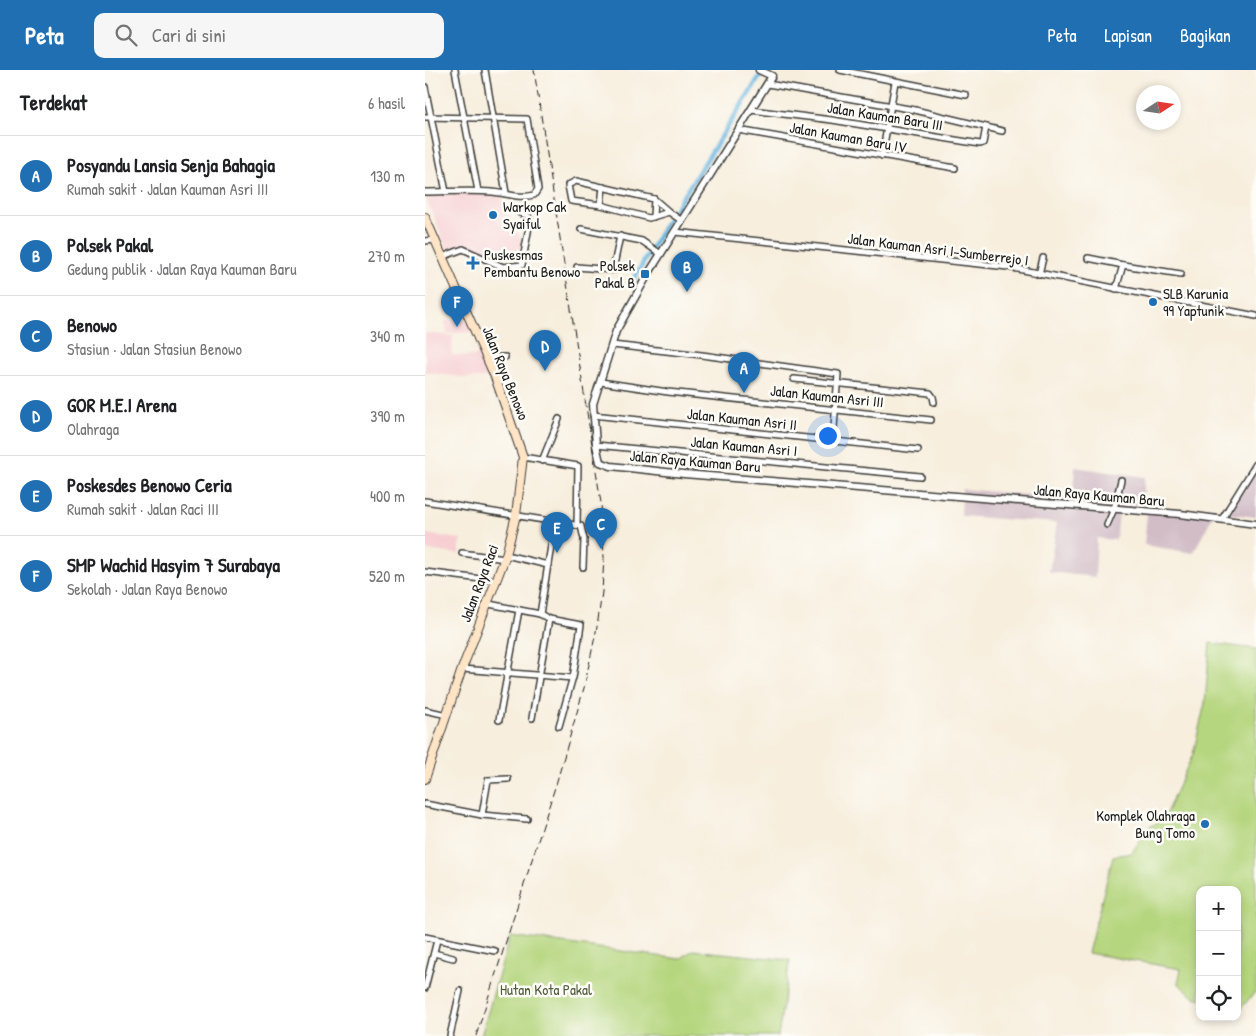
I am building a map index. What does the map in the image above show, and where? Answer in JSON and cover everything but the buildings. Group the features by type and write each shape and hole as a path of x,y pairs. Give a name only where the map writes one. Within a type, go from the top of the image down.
{"main road":[{"name":"Jalan Raya Benowo","path":"425,217 487,358 523,457"},
{"name":"Jalan Raya Raci","path":"425,779 462,669 498,581 516,515 523,457"}],"street":[{"path":"455,70 462,117 478,191"},
{"path":"485,70 506,193"},
{"path":"759,70 773,73"},
{"path":"840,70 966,95"},
{"name":"Jalan Raya Kauman Baru","path":"773,73 768,84 682,221 659,253 611,345 595,398 593,415 598,460 611,466 1115,509 1256,524"},
{"path":"882,156 895,82"},
{"path":"768,84 813,90 915,110 1003,131"},
{"path":"425,87 446,192"},
{"name":"Jalan Kauman Baru III","path":"751,110 981,144 986,127"},
{"path":"425,117 524,118 529,124 537,189 534,195 525,197 506,193 478,191 425,192"},
{"name":"Jalan Kauman Baru IV","path":"738,130 955,168"},
{"path":"669,212 653,217 571,200 568,185 576,182 654,199 682,221"},
{"path":"601,205 603,187"},
{"path":"653,217 654,199"},
{"path":"443,257 463,249 503,267 522,265 530,221 528,216 520,213"},
{"path":"581,229 642,241 659,253"},
{"name":"Jalan Kauman Asri I-Sumberrejo I","path":"675,232 1008,267 1256,316"},
{"path":"577,267 613,270 620,236"},
{"path":"425,241 435,240"},
{"path":"1039,274 1043,258"},
{"path":"1089,258 1181,274"},
{"path":"1116,289 1123,265"},
{"path":"611,345 703,354 838,374 839,384 833,441"},
{"path":"487,358 505,357"},
{"path":"794,379 930,393 934,402"},
{"name":"Jalan Kauman Asri III","path":"601,382 667,392 931,420"},
{"name":"Jalan Kauman Asri II","path":"593,415 918,450"},
{"path":"541,461 559,419"},
{"name":"Jalan Kauman Asri I","path":"596,445 920,476"},
{"path":"523,457 577,465 579,468 577,526"},
{"path":"1222,519 1256,464"},
{"path":"1107,525 1115,509 1121,480"},
{"path":"425,501 555,521 583,528 583,567"},
{"path":"540,614 555,521"},
{"path":"462,553 505,557 548,565"},
{"path":"425,572 498,581"},
{"path":"489,604 540,614 549,619 581,626 572,680 559,726"},
{"path":"499,720 519,610"},
{"path":"531,718 549,619"},
{"path":"462,669 572,680"},
{"path":"425,710 447,715"},
{"path":"482,815 489,780 507,779"},
{"path":"425,804 482,815 527,819"},
{"path":"425,937 495,951"},
{"path":"425,988 437,940"},
{"path":"434,953 453,958"},
{"path":"450,1036 460,992"}],"shaded area":[{"path":"459,193 501,195 524,246 494,260 478,252 462,248 448,251 425,196"},
{"path":"467,320 471,332 447,334 445,321"},
{"path":"425,333 453,336 452,355 474,356 484,353 493,378 466,378 425,372"},
{"path":"1075,467 1145,477 1142,507 1192,510 1214,514 1193,553 1144,545 1147,514 1119,513 1116,540 1097,538 1095,577 1049,572 1057,523 961,516 962,489 1073,499"},
{"path":"1256,469 1256,517 1229,514 1241,489"},
{"path":"425,534 461,539 459,554 425,550"}],"green space":[{"name":"Komplek Olahraga Bung Tomo","path":"1210,643 1256,649 1256,991 1241,1008 1241,886 1196,886 1196,998 1178,983 1181,969 1088,953 1113,856 1132,853 1147,828 1163,820 1193,754 1205,703"},
{"name":"Hutan Kota Pakal","path":"510,936 680,959 693,950 790,960 778,1036 481,1036"}],"waterway":[{"path":"634,279 665,225 764,70"}],"railway":[{"path":"476,1036 557,781 584,688 597,627 602,592 604,557 601,503 534,70"}],"place":[{"name":"Warkop Cak Syaiful","path":"493,215"},
{"name":"Puskesmas Pembantu Benowo","path":"473,263"},
{"name":"Polsek Pakal B","path":"645,274"},
{"name":"Polsek Pakal","path":"687,292"},
{"name":"SLB Karunia 99 Yaptunik","path":"1153,302"},
{"name":"SMP Wachid Hasyim 7 Surabaya","path":"457,327"},
{"name":"GOR M.E.I Arena","path":"545,371"},
{"name":"Posyandu Lansia Senja Bahagia","path":"744,393"},
{"name":"Benowo","path":"601,549"},
{"name":"Poskesdes Benowo Ceria","path":"557,553"},
{"name":"Komplek Olahraga Bung Tomo","path":"1205,824"}]}
